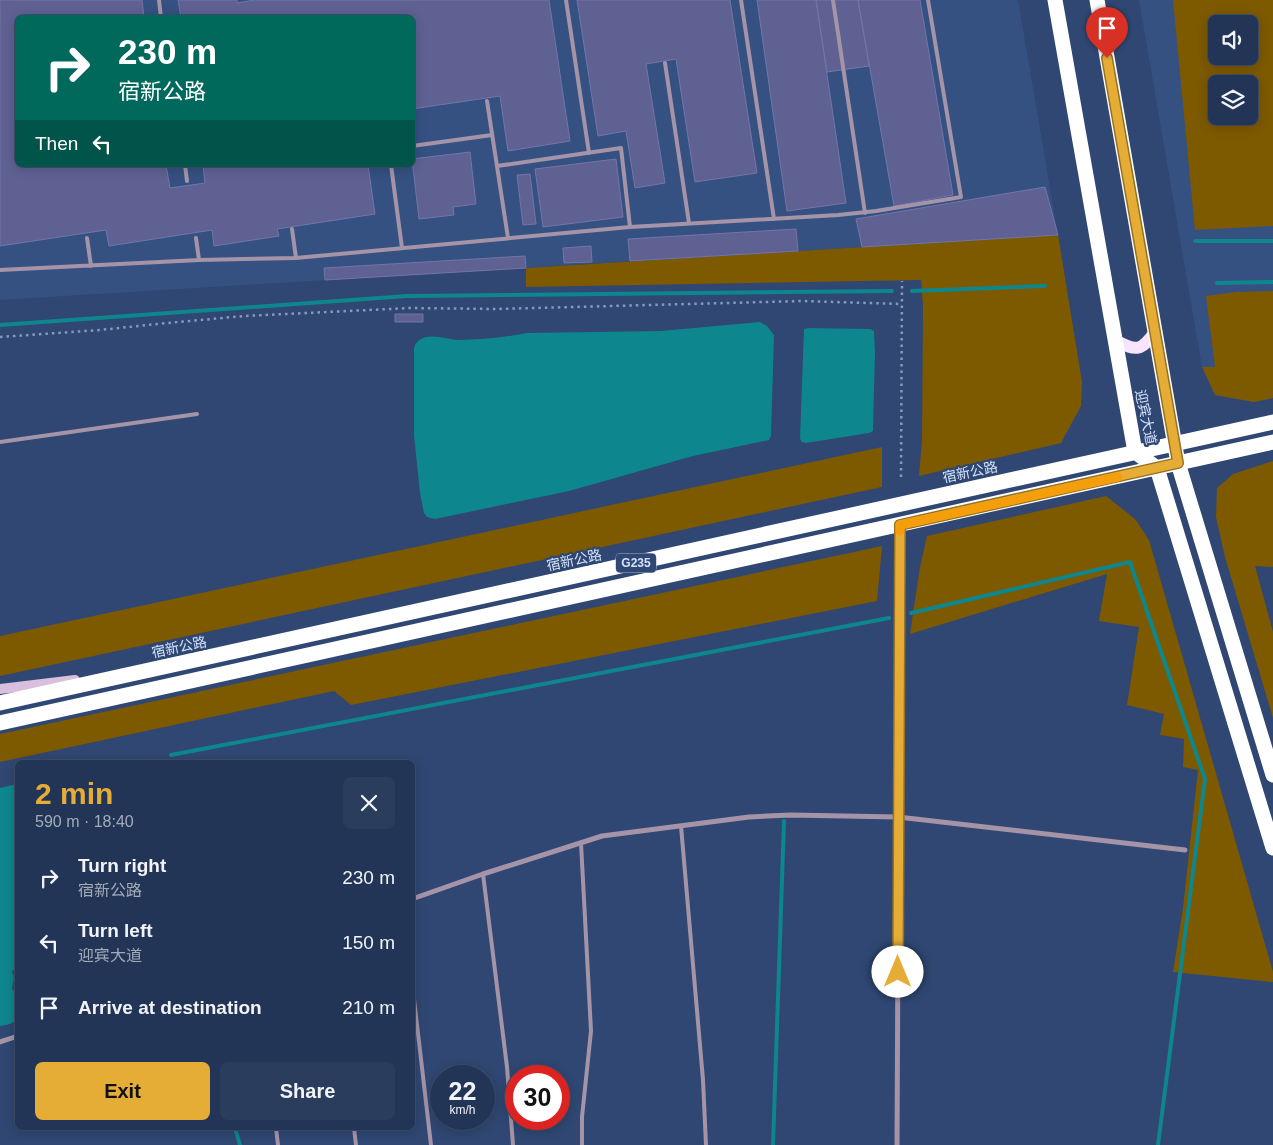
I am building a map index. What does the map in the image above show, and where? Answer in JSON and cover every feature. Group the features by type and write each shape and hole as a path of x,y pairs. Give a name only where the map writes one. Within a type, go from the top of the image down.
{"highway":[{"name":"迎宾大道","path":"1055,0 1135,452 1158,468"},
{"name":"迎宾大道","path":"1097,0 1178,463 1273,775"},
{"name":"宿新公路","path":"0,704 1273,422"},
{"name":"G235","path":"0,723 1273,442"},
{"path":"1158,468 1273,848"}],"main road":[{"path":"1115,340 1126,346 1136,348 1145,345 1155,332"}],"street":[{"path":"897,1145 900,525"},
{"path":"0,689 172,665"},
{"path":"415,898 602,836 749,817 790,814 898,817 1185,850"},
{"path":"0,1042 15,1037"}],"lane":[{"path":"159,0 162,15"},
{"path":"566,0 589,153"},
{"path":"741,0 774,219"},
{"path":"832,0 865,212"},
{"path":"0,270 200,260 296,258 630,226 774,219 865,212 961,197 928,0"},
{"path":"665,63 689,223"},
{"path":"487,101 508,238"},
{"path":"415,146 492,135"},
{"path":"497,166 621,148 630,226"},
{"path":"185,167 187,181"},
{"path":"391,167 402,248"},
{"path":"292,229 296,258"},
{"path":"87,238 92,266"},
{"path":"196,238 200,260"},
{"path":"0,442 197,414"},
{"path":"681,826 703,1080 706,1145"},
{"path":"581,843 591,1031 582,1117 582,1145"},
{"path":"483,874 507,1067 513,1145"},
{"path":"415,1008 431,1145"},
{"path":"276,1130 278,1145"},
{"path":"354,1130 356,1145"}],"path":[{"path":"901,477 902,281"},
{"path":"0,337 100,330 244,316 410,308 497,309 802,301 902,304"}],"shaded area":[{"path":"0,0 1018,0 1058,235 0,300"},
{"path":"1139,0 1273,0 1273,398 1254,402 1215,395 1202,367"},
{"path":"1173,0 1273,0 1273,226 1195,230"},
{"path":"1058,235 1082,382 1081,406 1061,443 919,476 922,441 923,307 921,280 526,287 526,268"},
{"path":"1273,291 1273,398 1254,402 1215,395 1202,367 1215,367 1206,296 1236,292"},
{"path":"760,322 767,326 774,335 771,436 769,440 693,456 569,491 435,519 427,517 424,513 414,435 414,348 420,340 426,337 455,340 477,339 527,333 661,331"},
{"path":"804,329 870,329 874,331 873,431 806,443 800,439"},
{"path":"882,447 882,487 0,676 0,636"},
{"path":"1273,461 1273,567 1255,566 1273,632 1273,718 1225,557 1216,517 1217,488 1233,474"},
{"path":"1106,496 1135,519 1149,540 1273,972 1273,982 1173,972 1183,908 1198,770 1183,767 1184,739 1160,735 1164,714 1127,705 1139,627 1099,621 1107,574 910,634 920,567 927,536"},
{"path":"882,546 877,601 351,705 334,691 0,762 0,734"},
{"path":"15,784 15,969 12,971 14,978 12,989 15,992 15,1021 0,1026 0,788"}],"building":[{"path":"0,0 142,0 144,15 15,15 15,167 166,167 170,188 205,183 203,167 368,167 375,214 277,229 279,236 214,246 212,230 109,246 106,230 0,246"},
{"path":"178,0 237,0 237,3 254,0 549,0 570,141 508,151 500,96 415,109 415,15 180,15"},
{"path":"577,0 730,0 757,173 695,182 676,59 646,64 665,183 635,188 626,131 598,136"},
{"path":"757,0 816,0 846,203 787,211"},
{"path":"816,0 858,0 869,66 827,72"},
{"path":"858,0 920,0 953,195 894,206"},
{"path":"470,152 476,204 453,207 454,215 419,219 413,167 415,167 415,159"},
{"path":"616,159 623,217 543,227 535,169"},
{"path":"530,174 536,224 523,225 517,175"},
{"path":"1045,187 1058,235 862,247 856,219"},
{"path":"796,229 798,251 630,261 628,239"},
{"path":"591,246 592,262 564,263 563,248"},
{"path":"525,256 526,268 325,280 324,268"},
{"path":"395,314 423,314 423,322 395,322"}],"waterway":[{"path":"1195,241 1273,241"},
{"path":"1217,283 1273,282"},
{"path":"912,291 1045,286"},
{"path":"0,325 407,296 892,291"},
{"path":"911,613 1130,562 1205,779 1158,1145"},
{"path":"171,755 889,618"},
{"path":"773,1145 784,821"},
{"path":"236,1130 240,1145"}],"slow traffic":[{"path":"900,531 900,525 1118,477"}],"route":[{"path":"898,972 900,525 1178,463 1107,58"}]}
